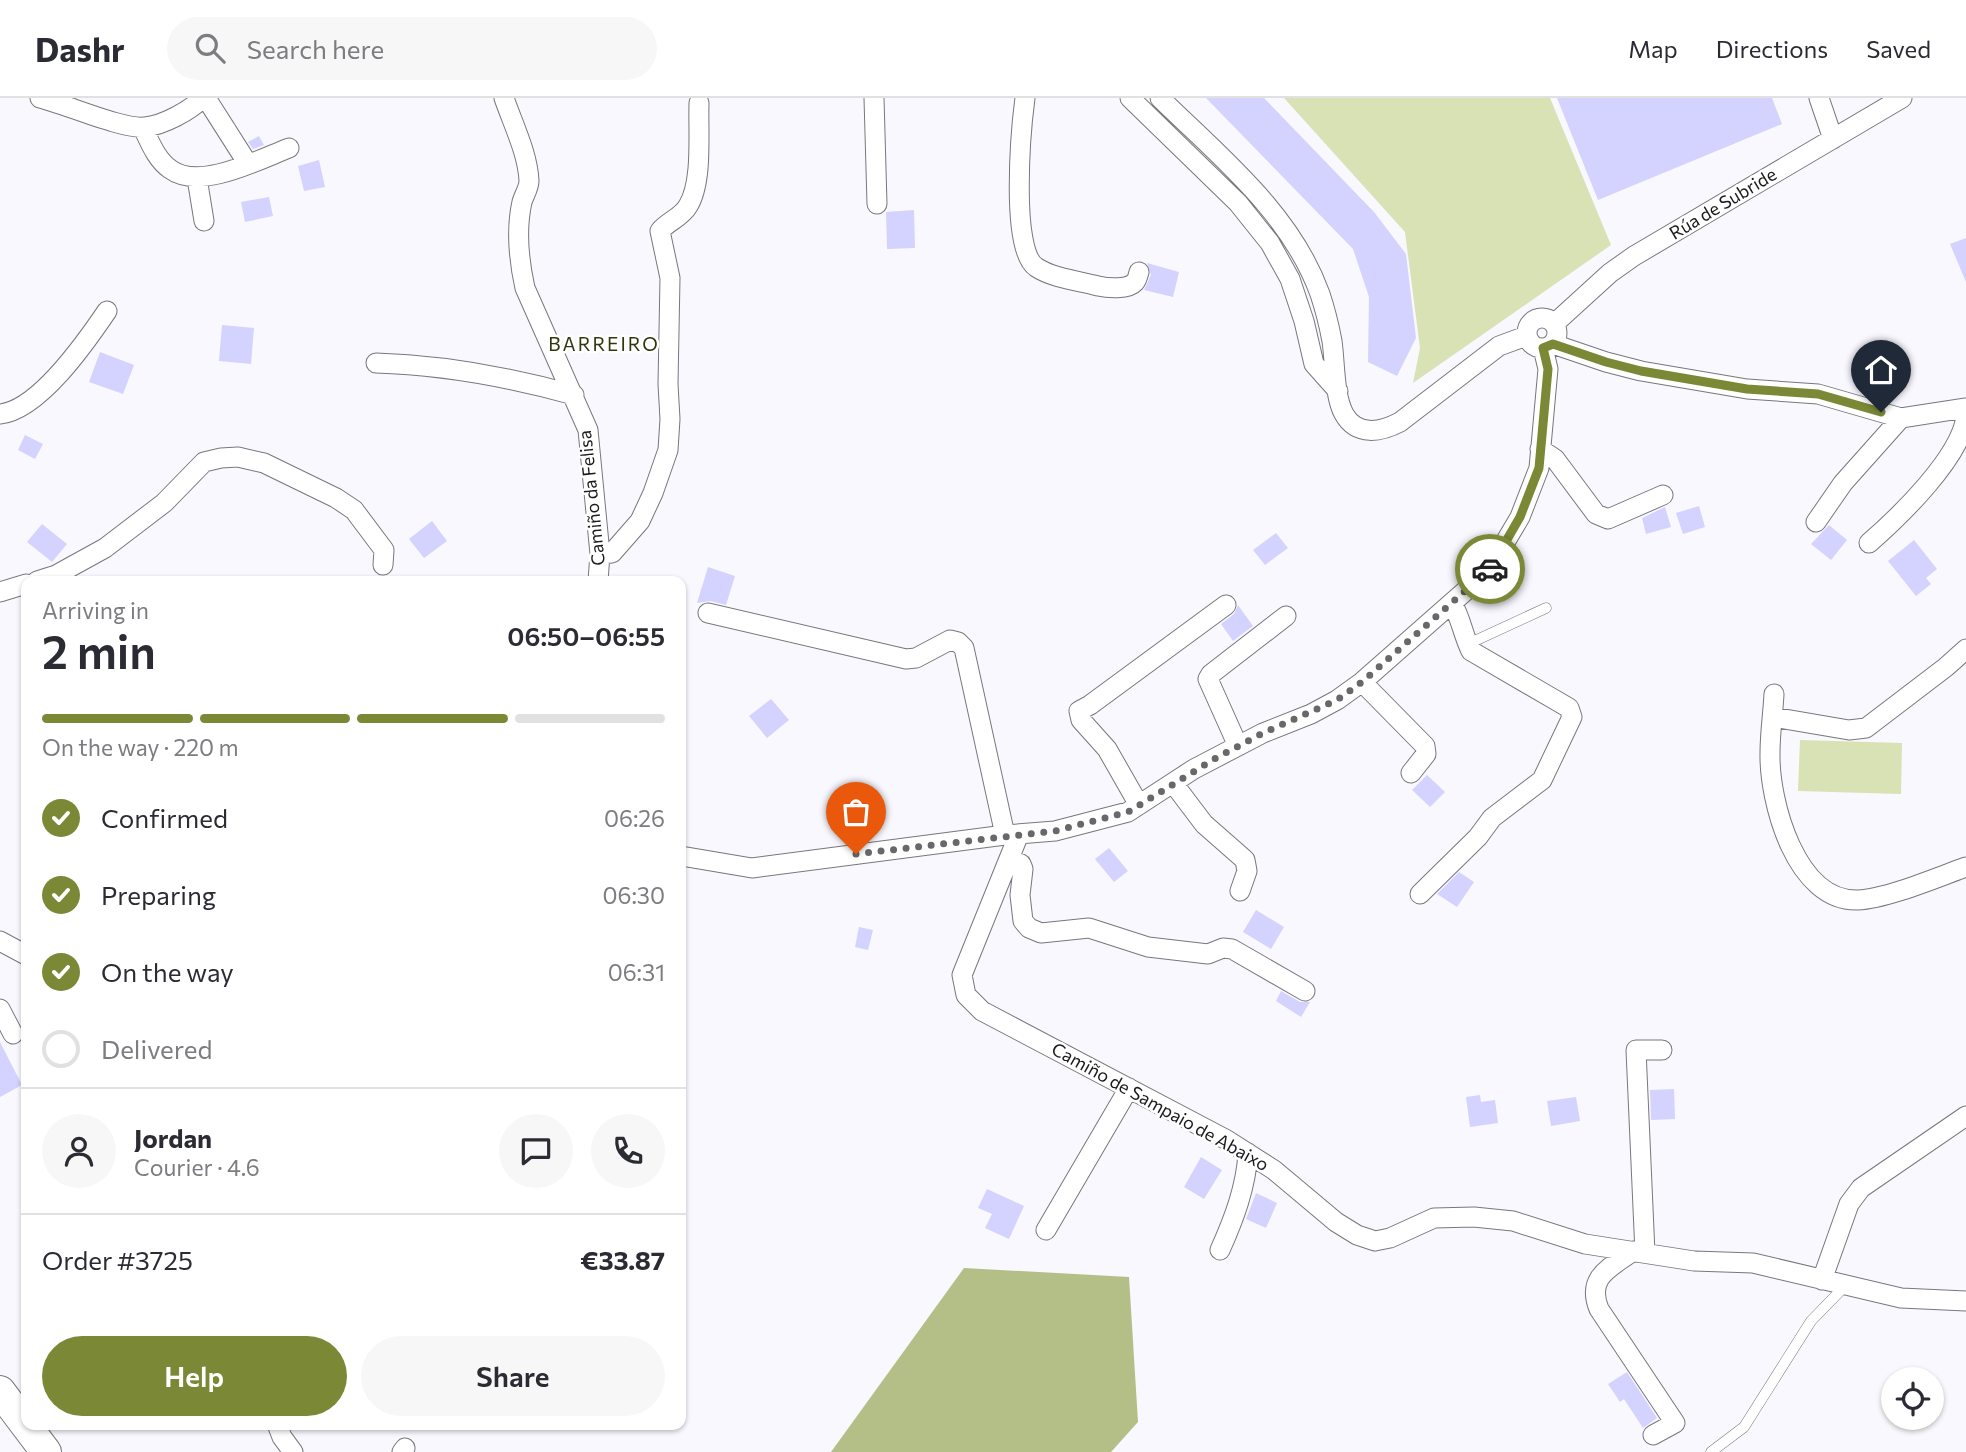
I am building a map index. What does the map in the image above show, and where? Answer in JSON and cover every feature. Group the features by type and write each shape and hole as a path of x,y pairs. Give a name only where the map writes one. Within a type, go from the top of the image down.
{"main road":[{"path":"1,1393 21,1419"},
{"path":"29,1430 46,1452"}],"street":[{"path":"40,98 123,125 143,128 167,120 204,98 248,164"},
{"name":"Camiño da Felisa","path":"504,98 530,183 523,201 519,228 521,271 525,288 588,430 600,554 598,576"},
{"path":"874,98 877,204"},
{"path":"1026,98 1019,185 1020,220 1028,260 1045,272 1105,288 1128,286 1135,282 1139,272"},
{"path":"1130,98 1238,203 1270,243 1290,279 1304,321 1314,365 1338,391"},
{"path":"686,857 752,868 1055,831 1128,812 1238,746 1337,700 1362,682 1488,571 1500,552 1520,517 1539,468 1550,339 1548,320 1540,318 1532,321 1526,335 1499,346 1399,422 1386,429 1371,432 1357,427 1344,414 1321,295 1297,246 1250,186 1160,98"},
{"path":"1819,98 1833,138"},
{"name":"Rúa de Subride","path":"1550,339 1611,273 1634,256 1902,98"},
{"path":"600,554 612,553 640,521 668,450 670,278 660,231 681,216 696,191 699,103"},
{"path":"143,128 156,154 169,168 183,176 197,178 248,164 289,148"},
{"path":"197,178 204,221"},
{"path":"0,414 13,413 44,388 77,355 107,311"},
{"path":"1550,339 1606,362 1641,371 1747,389 1818,394 1901,418 1966,408"},
{"path":"376,363 424,364 533,384 574,395"},
{"path":"1869,543 1907,509 1957,445 1966,417"},
{"path":"1816,522 1843,483 1901,418"},
{"path":"1540,449 1555,459 1596,514 1602,518 1608,519 1663,495"},
{"path":"53,576 105,548 164,503 204,462 238,457 264,463 336,498 354,510 384,550 383,565"},
{"path":"0,592 21,586"},
{"path":"1420,894 1478,837 1492,818 1542,780 1572,717 1569,708 1471,651 1460,617 1452,603"},
{"path":"1139,805 1107,749 1081,720 1079,711 1226,605"},
{"path":"708,613 906,659 916,658 950,640 958,642 964,648 1012,835"},
{"path":"1238,746 1208,679 1286,616"},
{"path":"1773,717 1849,730 1866,728 1966,649"},
{"path":"1362,682 1425,746 1426,754 1411,773"},
{"path":"1774,694 1770,755 1777,804 1790,848 1813,882 1837,896 1857,900 1914,885 1966,867"},
{"path":"1173,783 1205,824 1245,860 1248,871 1240,891"},
{"name":"Camiño de Sampaio de Abaixo","path":"1012,835 1009,859 962,975 967,995 982,1011 1248,1153 1275,1170 1336,1222 1357,1235 1375,1241 1390,1238 1434,1218 1474,1217 1513,1221 1585,1244 1693,1261 1753,1263 1901,1298 1966,1301"},
{"path":"1009,859 1021,864 1023,869 1020,895 1023,921 1029,928 1041,933 1088,928 1148,947 1209,954 1223,948 1232,950 1305,991"},
{"path":"0,941 21,952"},
{"path":"0,1009 13,1034"},
{"path":"1653,1435 1675,1423 1599,1309 1594,1296 1595,1283 1605,1272 1639,1252 1636,1050 1662,1050"},
{"path":"1046,1230 1129,1088"},
{"path":"1822,1280 1850,1204 1861,1188 1966,1116"},
{"path":"1220,1250 1235,1216 1247,1171 1248,1153"},
{"path":"279,1430 293,1452"}],"lane":[{"path":"1468,645 1546,608"},
{"path":"1711,1452 1744,1426 1811,1321 1844,1286"}],"green space":[{"path":"1284,98 1550,98 1611,245 1413,383 1420,348 1405,232"},
{"path":"1800,740 1902,743 1901,794 1798,791"},
{"path":"964,1268 1129,1277 1138,1422 1111,1452 831,1452"}],"building":[{"path":"1206,98 1264,98 1374,212 1406,254 1416,338 1397,376 1368,362 1369,297 1353,249"},
{"path":"1557,98 1772,98 1782,124 1598,200"},
{"path":"259,136 264,145 253,149 248,142"},
{"path":"319,160 325,187 304,191 298,166"},
{"path":"269,197 273,216 245,222 241,202"},
{"path":"914,210 915,248 887,249 886,212"},
{"path":"1966,238 1966,282 1950,244"},
{"path":"1147,263 1179,272 1173,297 1144,290 1151,275"},
{"path":"222,325 254,328 251,364 219,361"},
{"path":"100,352 134,365 123,394 89,382"},
{"path":"25,435 43,444 35,459 18,450"},
{"path":"1699,506 1705,527 1683,534 1676,513"},
{"path":"1665,507 1671,527 1646,534 1642,518"},
{"path":"432,521 447,541 424,558 409,539"},
{"path":"42,524 67,544 52,562 27,542"},
{"path":"1829,525 1847,540 1831,560 1811,544"},
{"path":"1276,533 1288,548 1265,565 1253,550"},
{"path":"1914,540 1937,569 1926,578 1931,584 1916,596 1888,561"},
{"path":"708,567 735,576 726,605 710,601 697,603"},
{"path":"1238,605 1253,626 1233,641 1221,624 1234,614"},
{"path":"771,699 789,720 767,738 749,716"},
{"path":"1427,775 1445,792 1430,807 1412,790"},
{"path":"1109,848 1128,871 1114,882 1095,859"},
{"path":"1459,872 1474,882 1457,907 1437,894"},
{"path":"1256,910 1284,927 1271,949 1243,932"},
{"path":"859,927 873,930 868,950 855,947"},
{"path":"1281,991 1300,1002 1310,1002 1301,1017 1276,1001"},
{"path":"0,1042 21,1086 0,1097"},
{"path":"1674,1089 1675,1119 1651,1120 1650,1090"},
{"path":"1480,1095 1481,1102 1495,1100 1498,1123 1470,1127 1466,1097"},
{"path":"1576,1097 1580,1121 1551,1126 1547,1101"},
{"path":"1201,1157 1222,1170 1204,1199 1184,1187"},
{"path":"987,1189 1024,1206 1009,1239 985,1228 992,1214 978,1208"},
{"path":"1256,1193 1277,1203 1266,1228 1246,1219"},
{"path":"1627,1372 1657,1418 1643,1428 1624,1399 1620,1402 1608,1384"}],"way so far":[{"path":"856,854 1055,831 1128,812 1194,769 1263,733 1337,700 1362,682 1490,569"}],"district":[{"name":"BARREIRO","path":"604,344"}],"route":[{"path":"1490,569 1520,517 1539,468 1548,369 1543,348 1553,344 1641,371 1747,389 1818,394 1881,412"}]}
